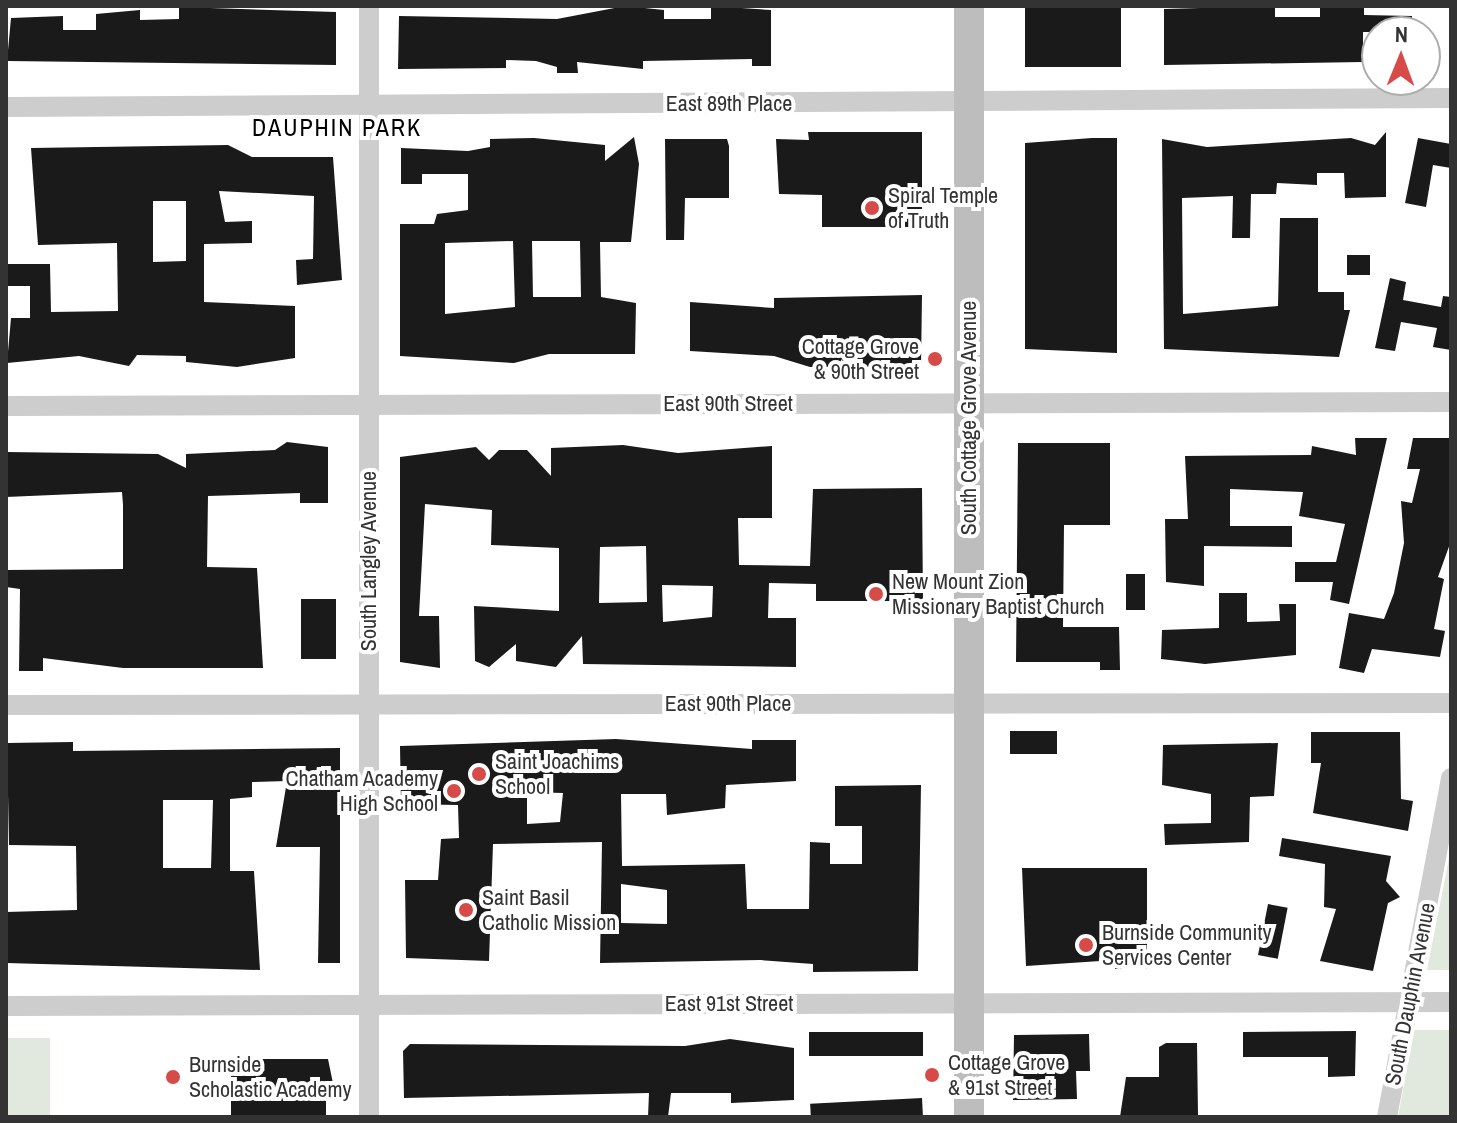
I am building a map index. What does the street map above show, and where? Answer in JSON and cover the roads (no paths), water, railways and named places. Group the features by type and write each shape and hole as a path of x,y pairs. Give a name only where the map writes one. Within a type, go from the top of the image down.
{"main road":[{"name":"South Cottage Grove Avenue","path":"969,6 969,1117"}],"street":[{"name":"South Langley Avenue","path":"369,6 369,1117"},
{"name":"East 89th Place","path":"6,107 969,104 1451,98"},
{"name":"East 90th Street","path":"6,406 1451,402"},
{"name":"East 90th Place","path":"6,705 1451,703"},
{"name":"South Dauphin Avenue","path":"1387,1117 1451,778"},
{"name":"East 91st Street","path":"6,1006 1451,1002"}],"place":[{"name":"Spiral Temple of Truth","path":"872,208"},
{"name":"Cottage Grove & 90th Street","path":"935,359"},
{"name":"New Mount Zion Missionary Baptist Church","path":"876,594"},
{"name":"Saint Joachims School","path":"479,774"},
{"name":"Chatham Academy High School","path":"454,791"},
{"name":"Saint Basil Catholic Mission","path":"466,910"},
{"name":"Burnside Community Services Center","path":"1086,945"},
{"name":"Cottage Grove & 91st Street","path":"932,1075"},
{"name":"Burnside Scholastic Academy","path":"173,1077"}],"district":[{"name":"DAUPHIN PARK","path":"337,128"}]}
